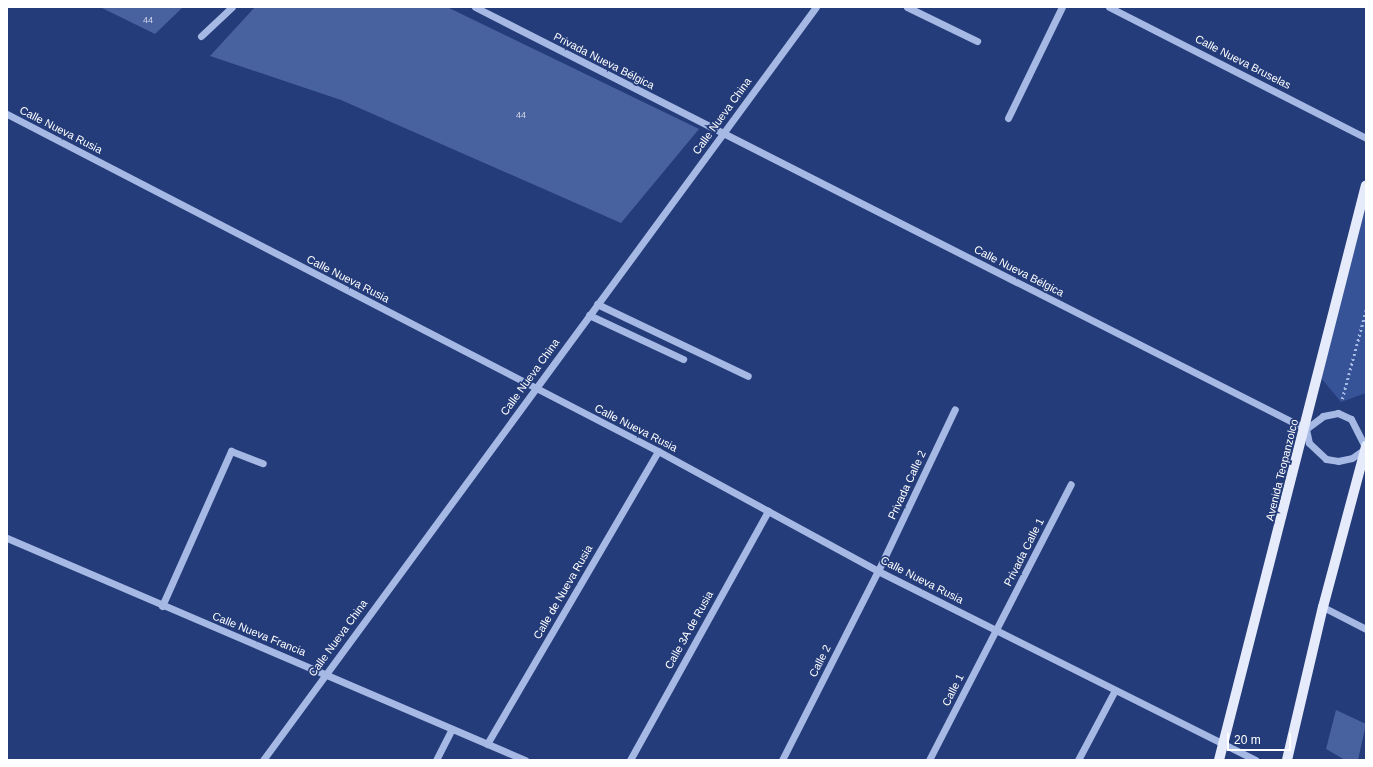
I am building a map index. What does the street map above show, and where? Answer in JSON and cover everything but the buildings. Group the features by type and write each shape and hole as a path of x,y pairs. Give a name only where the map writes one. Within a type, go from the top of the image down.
{"main road":[{"name":"Avenida Teopanzolco","path":"1219,760 1306,429 1316,378 1366,185"},
{"path":"1287,760 1323,607 1366,448"}],"street":[{"path":"201,36 232,7"},
{"name":"Privada Nueva Bélgica","path":"475,7 722,134"},
{"name":"Calle Nueva China","path":"263,760 816,7"},
{"path":"907,7 977,41"},
{"path":"1008,118 1062,7"},
{"name":"Calle Nueva Bruselas","path":"1109,7 1366,138"},
{"name":"Calle Nueva Rusia","path":"7,114 535,389 658,451 878,571 1255,760"},
{"name":"Calle Nueva Bélgica","path":"722,134 1306,429"},
{"path":"597,304 748,376"},
{"path":"589,315 683,359"},
{"name":"Privada Calle 2","path":"878,571 956,409"},
{"path":"1338,413 1352,419 1366,448 1352,458 1338,461 1326,459 1309,443 1306,429 1323,416 1338,413"},
{"path":"162,606 231,451 263,463"},
{"name":"Calle de Nueva Rusia","path":"487,744 658,451"},
{"name":"Privada Calle 1","path":"996,630 1071,484"},
{"name":"Calle 3A de Rusia","path":"630,760 768,511"},
{"name":"Calle Nueva Francia","path":"7,538 162,606 326,673 525,760"},
{"name":"Calle 2","path":"782,760 878,571"},
{"path":"1323,607 1366,629"},
{"name":"Calle 1","path":"929,760 996,630"},
{"path":"1078,760 1115,690"},
{"path":"436,760 452,729"}],"path":[{"path":"1341,402 1366,310"}],"shaded area":[{"path":"1366,205 1366,393 1341,402 1321,378"}]}
